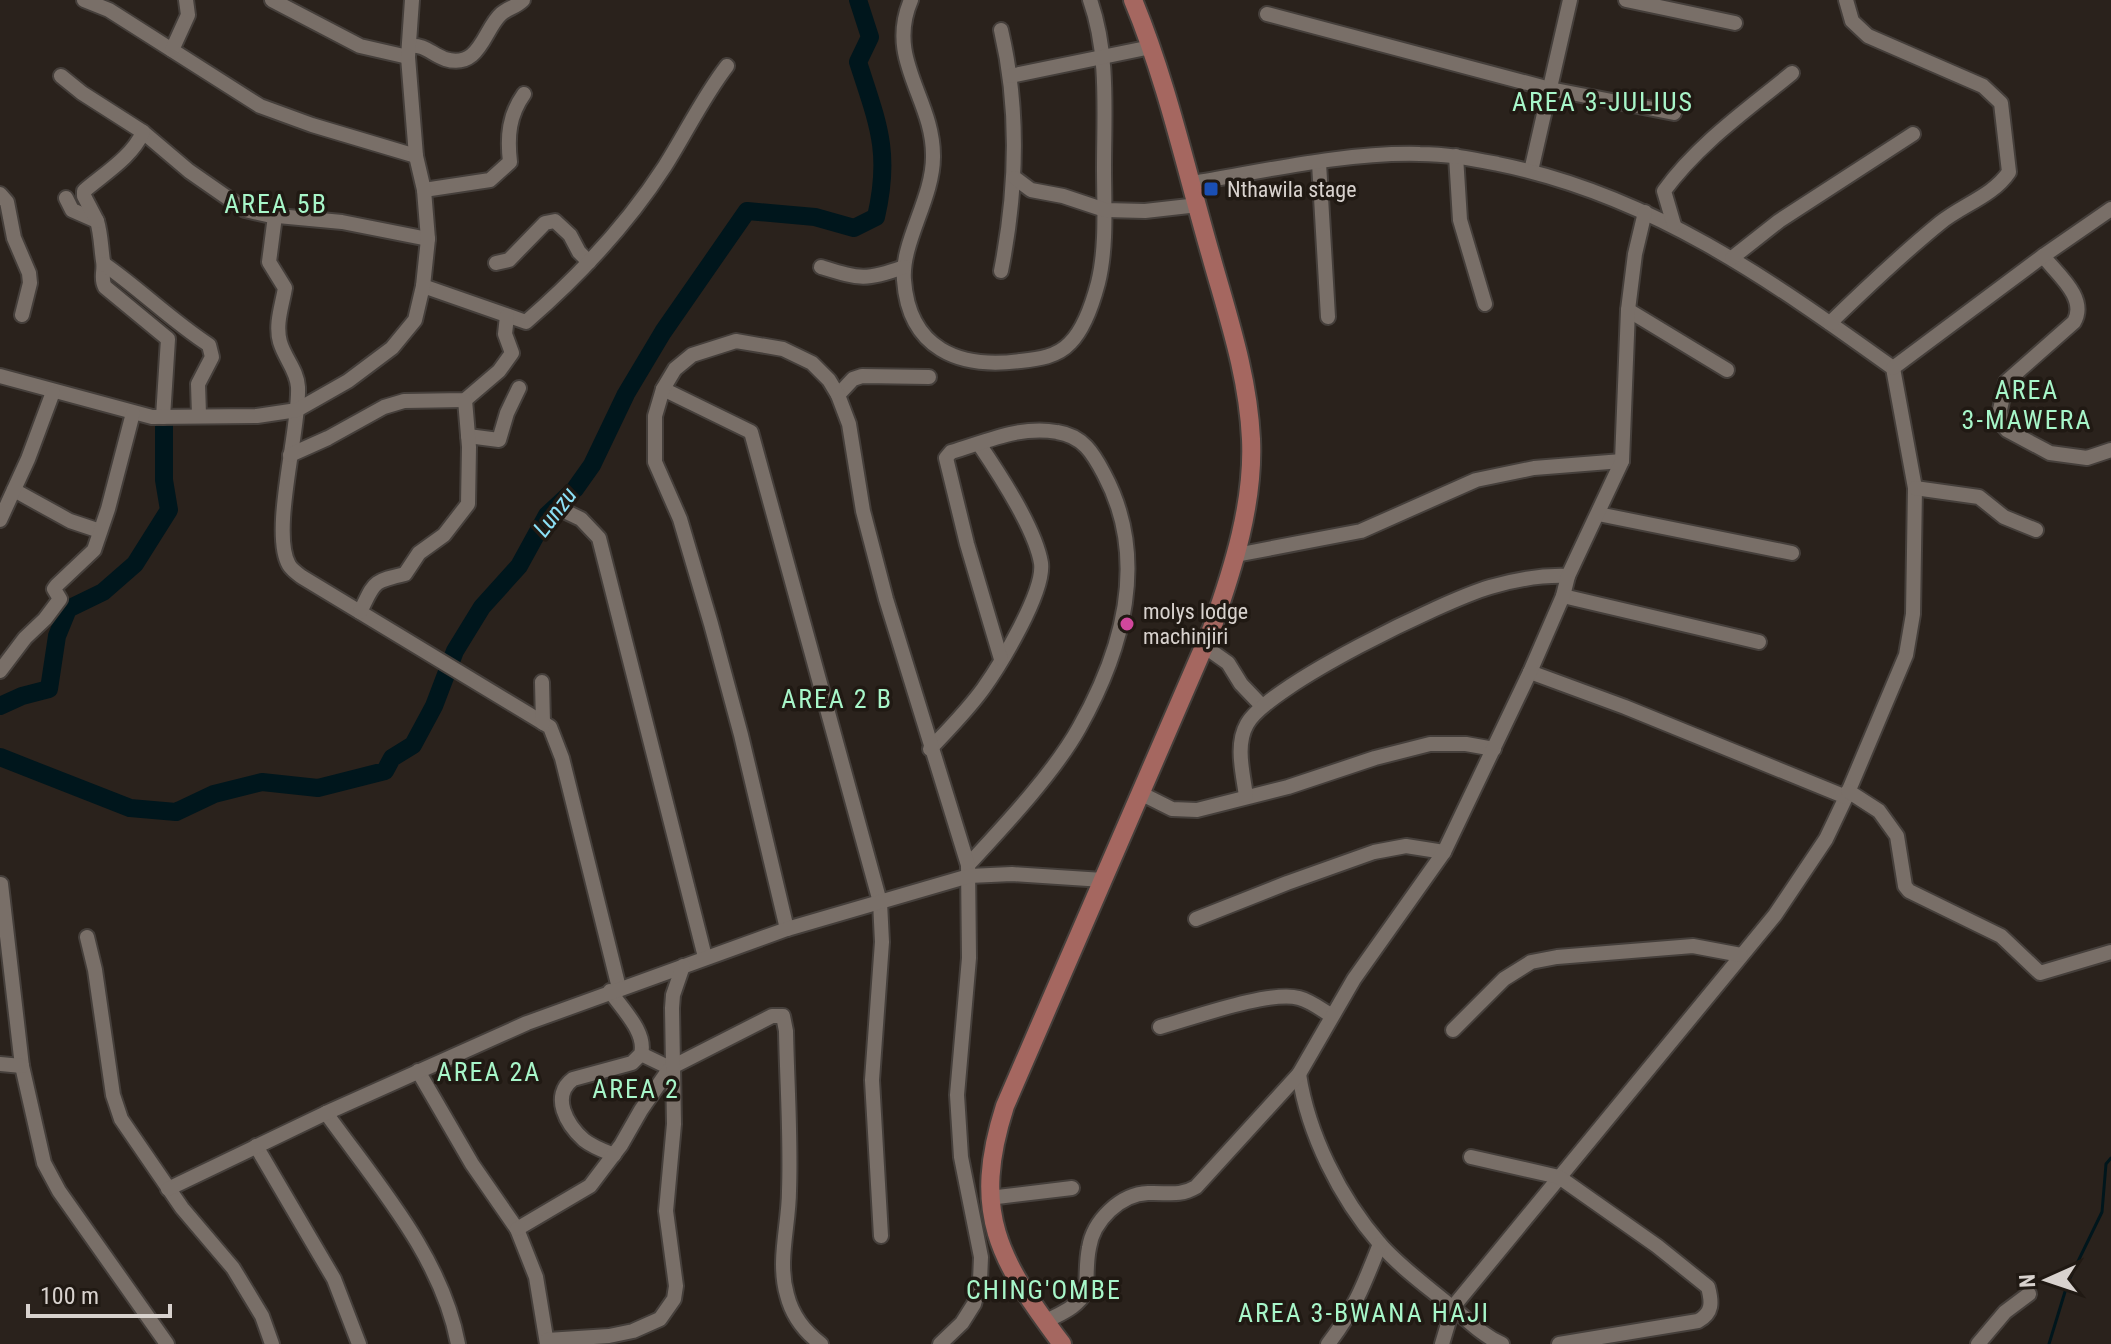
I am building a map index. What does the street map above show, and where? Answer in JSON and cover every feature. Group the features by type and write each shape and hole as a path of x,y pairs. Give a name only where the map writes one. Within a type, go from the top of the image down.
{"main road":[{"path":"1062,1344 1024,1291 1000,1248 989,1198 989,1170 994,1141 1005,1106 1204,646 1236,555 1250,477 1251,441 1246,384 1232,322 1151,47 1133,0"}],"street":[{"path":"84,0 109,10 260,106 416,156"},
{"path":"172,50 188,15 186,0"},
{"path":"272,0 360,46 409,52 426,48 447,60 470,56 480,47 502,14 516,8 523,0"},
{"path":"0,376 133,413 163,417 257,416 297,410 348,381 401,339 415,320 423,286 428,239 424,190 416,156 409,52 412,0"},
{"path":"911,0 901,37 905,63 929,126 933,157 928,187 904,267 904,281 913,318 926,336 950,357 970,362 1001,363 1043,358 1069,344 1084,320 1098,283 1105,210 1102,57 1090,0"},
{"path":"1531,171 1570,0"},
{"path":"1626,0 1735,23"},
{"path":"1830,323 1932,230 2001,184 2009,172 2001,103 1995,95 1983,86 1868,36 1852,21 1846,0"},
{"path":"1267,14 1550,89 1674,113"},
{"path":"1001,30 1010,76 1015,178 1001,271"},
{"path":"1010,76 1151,47"},
{"path":"423,286 526,322 589,262 632,212 727,66"},
{"path":"1674,225 1664,191 1681,168 1708,141 1792,73"},
{"path":"61,76 143,132 225,198 245,210 342,222 428,239"},
{"path":"424,190 490,180 510,162 509,123 524,94"},
{"path":"143,132 140,140 120,162 84,191 84,196 97,221 105,287 168,339 163,417"},
{"path":"1732,258 1779,221 1913,134"},
{"path":"1192,183 1373,154 1456,156 1531,171 1607,195 1674,225 1732,258 1893,368 1915,488 1913,614 1906,655 1847,794 1826,839 1775,915 1453,1307 1442,1344"},
{"path":"1456,156 1460,220 1485,304"},
{"path":"1319,163 1328,317"},
{"path":"1015,178 1031,190 1063,196 1105,210 1145,211 1198,205"},
{"path":"0,194 7,202 14,238 29,273 30,283 22,315"},
{"path":"66,198 72,210 97,221"},
{"path":"1893,368 2111,209"},
{"path":"1045,1322 1076,1306 1086,1291 1089,1245 1110,1210 1132,1196 1186,1193 1196,1187 1299,1074 1371,954 1444,852 1530,672 1563,596 1568,576 1622,461 1628,310 1635,254 1645,212"},
{"path":"275,216 269,262 285,288 277,331 296,377 297,410 283,540 288,564 302,577 543,723 554,733 614,990 642,1041 641,1054 632,1063 573,1079 566,1084 561,1100 564,1113 582,1137 614,1155"},
{"path":"496,263 509,260 545,223 555,221 570,235 579,252 589,262"},
{"path":"2043,256 2078,302 2079,313 2074,322 2006,382 2000,410 2001,423 2007,430 2050,453 2087,458 2111,450"},
{"path":"104,264 135,285 177,324 209,345 212,357 198,384 199,415"},
{"path":"821,267 856,278 874,277 904,267"},
{"path":"1628,310 1727,370"},
{"path":"290,455 394,404 404,401 465,400 499,371 512,353 505,334 507,316"},
{"path":"787,929 711,624 680,519 655,462 655,416 663,389 675,369 692,355 736,341 783,349 812,363 829,380 838,395 849,424 863,511 883,587 969,871 969,958 957,1095 961,1157 981,1257 980,1281 974,1304 962,1323 940,1344"},
{"path":"838,395 853,379 862,376 929,377"},
{"path":"468,436 499,440 519,388"},
{"path":"663,389 751,432 880,902 882,942 872,1080 881,1236"},
{"path":"0,520 53,392"},
{"path":"360,612 371,587 382,579 405,574 419,553 444,535 463,514 470,497 465,400"},
{"path":"0,671 60,599 55,587 94,550 133,413"},
{"path":"969,871 1078,730 1116,642 1127,598 1129,559 1122,522 1110,485 1088,446 1070,435 1039,430 1006,435 951,452 946,458 1001,659"},
{"path":"930,749 981,691 1031,606 1040,580 1041,567 1027,526 998,471 979,444"},
{"path":"1236,555 1361,531 1476,480 1534,468 1622,461"},
{"path":"1915,488 1979,497 2004,517 2036,530"},
{"path":"14,490 70,521 100,531"},
{"path":"560,509 581,519 599,538 705,957"},
{"path":"1598,514 1792,553"},
{"path":"1246,796 1241,761 1242,737 1247,723 1273,695 1404,623 1487,588 1544,575 1568,576"},
{"path":"1563,596 1759,642"},
{"path":"1204,646 1228,663 1241,684 1262,706"},
{"path":"1530,672 1847,794 1879,811 1897,836 1905,886 1909,891 2001,936 2040,973 2111,952"},
{"path":"542,682 543,723"},
{"path":"1140,793 1172,809 1197,810 1288,787 1375,758 1430,744 1466,744 1494,749"},
{"path":"1196,919 1374,852 1406,846 1444,852"},
{"path":"168,1189 326,1113 527,1023 787,929 880,902 969,871 1103,880"},
{"path":"1,884 22,1066 39,1148 50,1177 167,1344"},
{"path":"87,937 116,1106 127,1130 168,1189 233,1268 262,1316 272,1344"},
{"path":"1453,1030 1504,979 1531,962 1557,957 1693,946 1741,955"},
{"path":"418,1071 472,1164 517,1229 536,1277 547,1342 633,1331 660,1319 674,1299 676,1286 666,1211 673,1146 673,995 683,966"},
{"path":"1160,1027 1238,1005 1288,996 1302,999 1332,1016"},
{"path":"517,1229 582,1193 596,1180 672,1066 772,1016 783,1016 790,1163 783,1270 792,1311 821,1344"},
{"path":"641,1054 672,1066"},
{"path":"0,1064 22,1066"},
{"path":"1299,1074 1307,1112 1350,1205 1380,1244 1412,1276 1485,1335 1502,1344"},
{"path":"326,1113 430,1263 445,1294 458,1344"},
{"path":"256,1146 334,1279 359,1344"},
{"path":"1471,1157 1559,1177 1657,1246 1708,1287 1711,1300 1707,1316 1698,1321 1559,1344"},
{"path":"989,1198 1072,1188"},
{"path":"1328,1344 1348,1319 1358,1300 1380,1244"},
{"path":"981,1257 1000,1248"},
{"path":"1978,1344 2005,1312 2029,1294"}],"waterway":[{"name":"Lunzu","path":"0,757 130,808 176,812 214,794 262,782 318,788 385,771 392,758 413,745 434,706 455,651 482,607 519,566 547,515 575,489 592,465 626,394 663,332 747,211 815,217 854,228 876,217 882,156 876,121 858,62 870,37 858,0"},
{"path":"0,706 49,689 57,636 68,609 103,592 135,564 169,510 164,480 164,424"},
{"path":"2049,1344 2068,1282 2102,1212 2106,1164 2111,1158"}],"place":[{"name":"Nthawila stage","path":"1211,189"},
{"name":"molys lodge machinjiri","path":"1127,624"}],"district":[{"name":"AREA 3-JULIUS","path":"1603,102"},
{"name":"AREA 5B","path":"276,204"},
{"name":"AREA 3-MAWERA","path":"2027,405"},
{"name":"AREA 2 B","path":"837,699"},
{"name":"AREA 2A","path":"489,1072"},
{"name":"AREA 2","path":"636,1089"},
{"name":"CHING'OMBE","path":"1044,1290"},
{"name":"AREA 3-BWANA HAJI","path":"1364,1313"}]}
